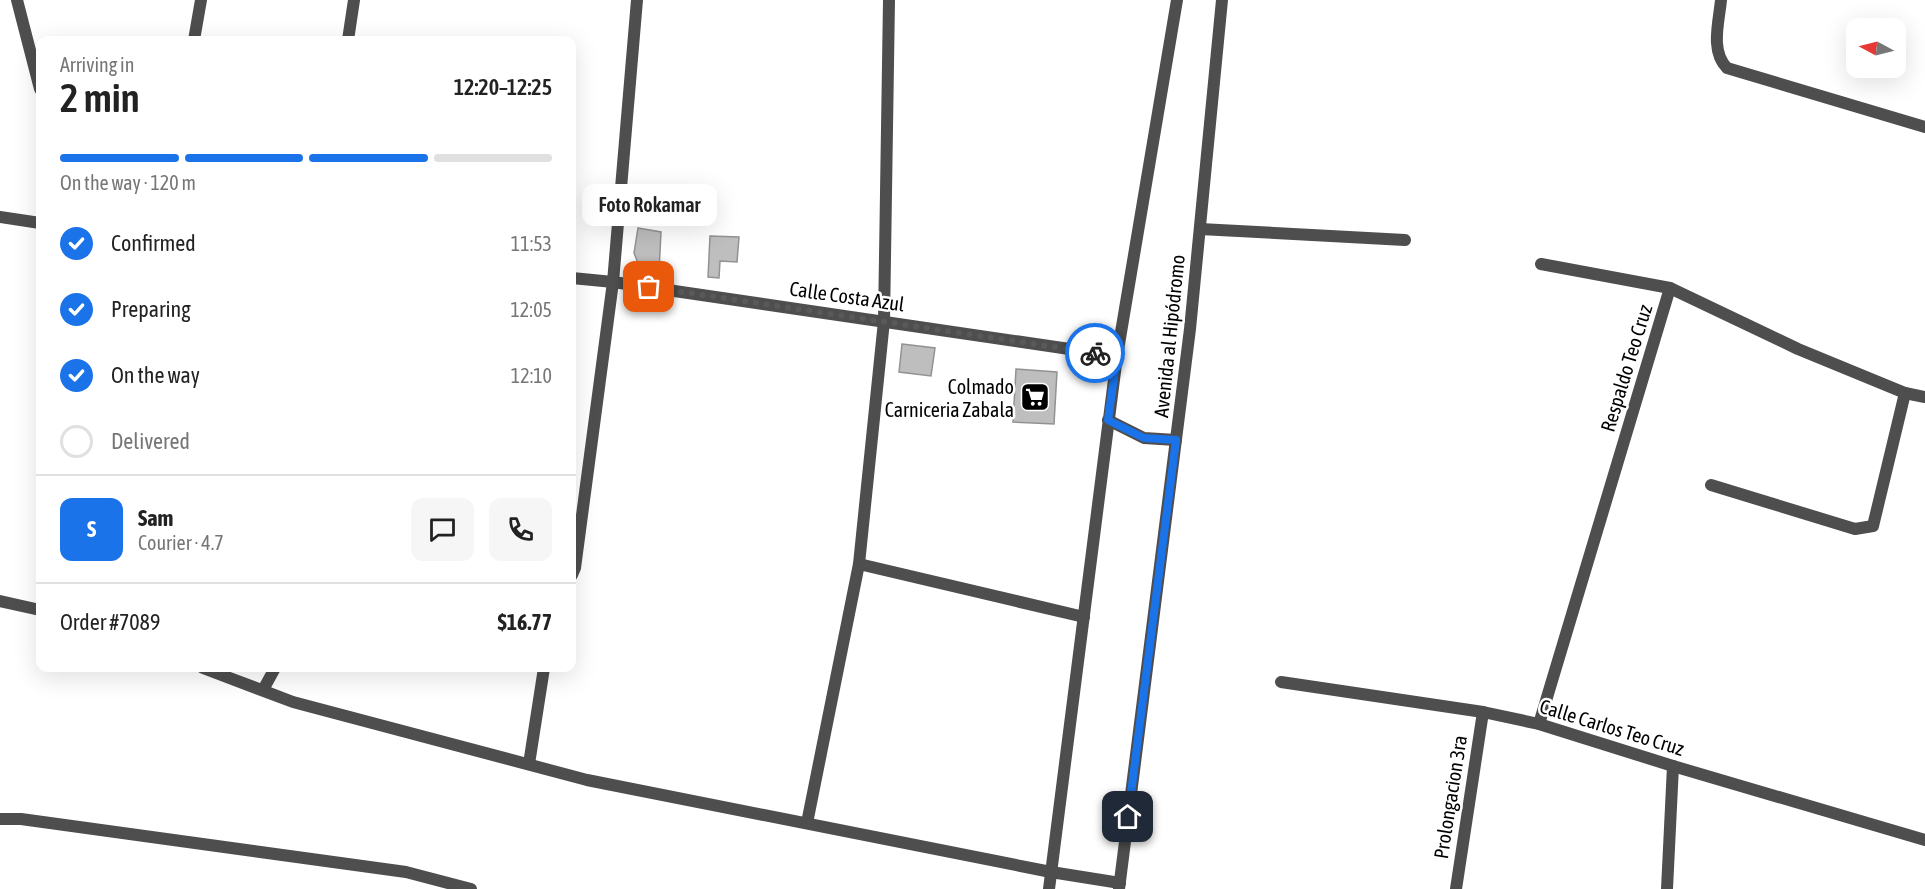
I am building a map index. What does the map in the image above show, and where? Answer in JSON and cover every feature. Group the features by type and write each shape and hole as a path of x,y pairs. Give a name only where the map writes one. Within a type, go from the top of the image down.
{"street":[{"path":"17,0 36,73"},
{"path":"195,36 201,0"},
{"path":"349,36 354,0"},
{"path":"576,557 613,282 637,0"},
{"path":"807,823 859,564 884,321 889,0"},
{"path":"1048,889 1117,356 1177,0"},
{"name":"Avenida al Hipódromo","path":"1120,886 1176,440 1200,229 1222,0"},
{"path":"1721,0 1717,48 1722,63 1727,68 1925,127"},
{"path":"0,217 36,222"},
{"path":"1200,229 1405,240"},
{"path":"1541,264 1670,288"},
{"name":"Calle Costa Azul","path":"576,278 1117,356"},
{"name":"Respaldo Teo Cruz","path":"1539,724 1670,288 1798,349 1905,393 1925,397"},
{"path":"1711,485 1855,529 1873,526 1905,393"},
{"path":"1108,420 1144,438 1176,440"},
{"path":"859,564 1084,617"},
{"path":"0,601 36,609"},
{"path":"214,672 293,702 587,780 1120,886"},
{"path":"262,690 272,672"},
{"path":"529,764 543,672"},
{"name":"Calle Carlos Teo Cruz","path":"1281,681 1483,712 1539,724 1925,840"},
{"name":"Prolongacion 3ra","path":"1456,889 1483,712"},
{"path":"1666,889 1673,766"},
{"path":"0,819 21,819 406,872 471,889"}],"building":[{"path":"638,228 661,232 659,272 640,268 634,253"},
{"path":"710,236 739,237 737,262 720,261 719,278 708,277"},
{"path":"902,344 935,348 931,376 899,372"},
{"name":"Colmado Carniceria Zabala","path":"1016,369 1057,372 1054,424 1013,422"}],"way so far":[{"path":"649,287 1095,353"}],"place":[{"name":"Foto Rokamar","path":"649,287"},
{"name":"Colmado Carniceria Zabala","path":"1035,397"}],"route":[{"path":"1095,353 1117,356 1108,420 1144,438 1176,440 1128,817"}]}
